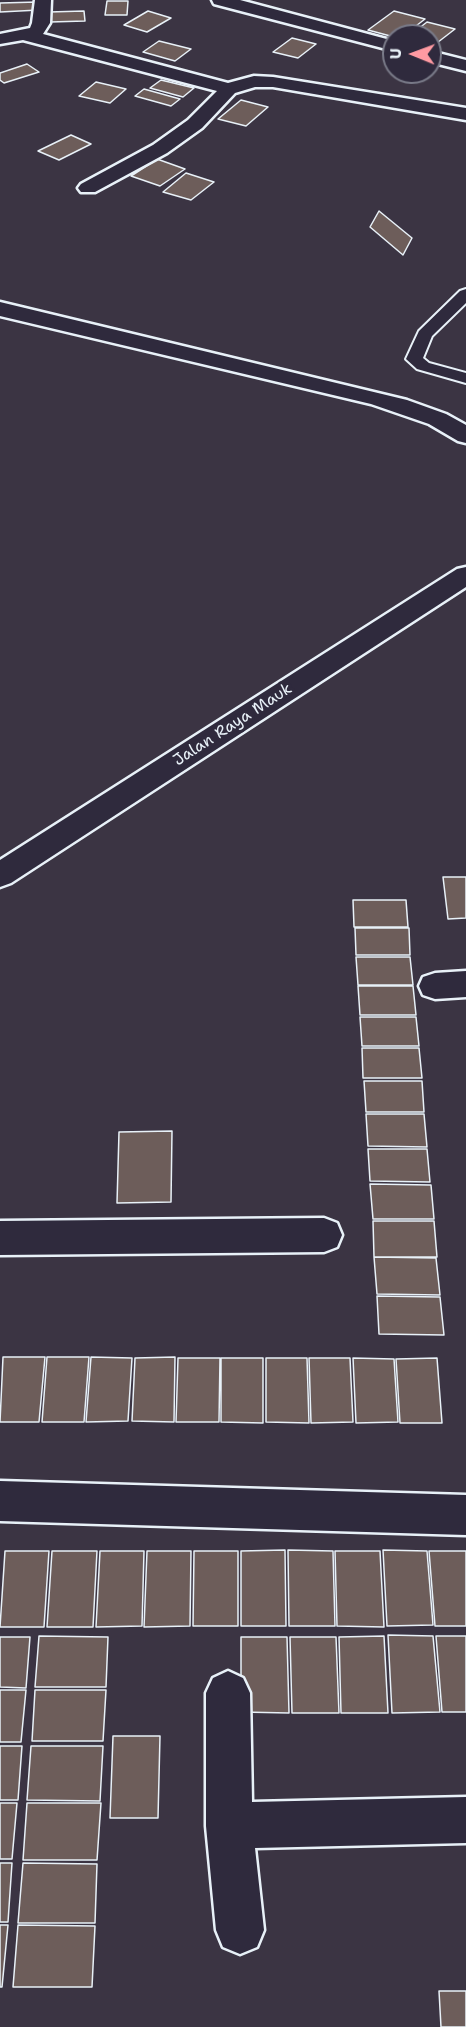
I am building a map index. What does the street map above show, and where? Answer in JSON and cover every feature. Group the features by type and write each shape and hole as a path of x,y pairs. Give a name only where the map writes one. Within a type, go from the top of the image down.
{"street":[{"path":"0,39 26,35 39,29 43,0"},
{"path":"220,0 382,43"},
{"path":"26,35 229,89"},
{"path":"442,59 466,66"},
{"path":"88,188 160,149 186,130 229,89 263,80 466,114"},
{"path":"0,309 220,359 349,393 431,416 466,436"},
{"name":"Jalan Raya Mauk","path":"0,875 466,575"},
{"path":"0,1238 324,1235"},
{"path":"0,1501 466,1515"},
{"path":"228,1693 229,1826 240,1930"},
{"path":"229,1826 466,1820"}],"lane":[{"path":"466,294 425,334 414,359 423,366 466,378"}],"building":[{"path":"107,1 128,1 127,15 105,15"},
{"path":"38,2 39,10 0,12 0,3"},
{"path":"84,11 85,21 50,22 49,12"},
{"path":"148,11 171,18 147,32 124,25"},
{"path":"394,11 425,19 419,24 382,24 382,34 368,30"},
{"path":"442,26 455,29 442,39"},
{"path":"292,38 316,44 298,58 273,52"},
{"path":"159,41 191,49 175,61 143,52"},
{"path":"27,64 39,72 4,83 0,80 0,73"},
{"path":"161,80 194,88 183,97 150,88"},
{"path":"96,82 126,89 110,103 79,96"},
{"path":"144,89 180,99 171,106 135,96"},
{"path":"241,100 268,107 246,126 218,119"},
{"path":"71,135 91,144 59,160 38,151"},
{"path":"157,159 185,169 160,186 131,176"},
{"path":"186,173 214,182 191,200 163,192"},
{"path":"379,211 412,238 403,255 370,227"},
{"path":"443,877 466,877 466,918 448,919"},
{"path":"353,900 406,900 408,927 354,927"},
{"path":"355,928 409,928 410,955 356,955"},
{"path":"356,957 410,957 413,985 358,985"},
{"path":"358,986 413,986 416,1015 360,1015"},
{"path":"360,1017 416,1017 419,1046 362,1046"},
{"path":"362,1048 419,1048 422,1078 363,1078"},
{"path":"364,1081 422,1081 424,1112 366,1112"},
{"path":"366,1114 424,1114 427,1147 368,1146"},
{"path":"172,1131 171,1202 117,1203 119,1132"},
{"path":"368,1149 427,1149 430,1182 370,1181"},
{"path":"370,1184 431,1185 434,1219 373,1219"},
{"path":"373,1221 434,1221 437,1257 374,1257"},
{"path":"374,1257 436,1258 440,1295 377,1294"},
{"path":"377,1296 440,1297 444,1335 379,1334"},
{"path":"3,1357 45,1357 39,1422 0,1422"},
{"path":"47,1357 89,1357 84,1422 42,1422"},
{"path":"91,1357 132,1358 128,1421 86,1422"},
{"path":"175,1357 174,1422 132,1421 135,1358"},
{"path":"178,1358 220,1358 219,1422 176,1422"},
{"path":"221,1358 263,1358 263,1423 221,1422"},
{"path":"266,1358 307,1358 309,1423 266,1422"},
{"path":"309,1358 350,1358 353,1422 311,1423"},
{"path":"353,1358 394,1359 398,1422 356,1423"},
{"path":"437,1358 442,1423 400,1423 396,1359"},
{"path":"285,1550 286,1626 241,1626 241,1551"},
{"path":"288,1550 333,1551 335,1626 289,1626"},
{"path":"383,1550 427,1551 433,1625 387,1626"},
{"path":"5,1551 49,1551 44,1627 0,1627"},
{"path":"52,1551 97,1551 93,1627 47,1627"},
{"path":"100,1551 144,1551 142,1626 96,1627"},
{"path":"147,1551 191,1551 190,1626 144,1627"},
{"path":"194,1551 238,1551 238,1626 193,1626"},
{"path":"335,1551 380,1551 384,1627 337,1626"},
{"path":"429,1551 466,1551 466,1626 435,1626"},
{"path":"388,1635 433,1636 440,1712 392,1713"},
{"path":"39,1636 108,1637 106,1687 35,1687"},
{"path":"384,1636 388,1713 341,1713 339,1637"},
{"path":"436,1636 466,1636 466,1712 442,1712"},
{"path":"0,1637 30,1637 26,1688 0,1687"},
{"path":"241,1637 287,1637 289,1713 241,1712"},
{"path":"290,1637 336,1637 339,1713 292,1713"},
{"path":"0,1690 26,1690 21,1742 0,1742"},
{"path":"35,1690 106,1690 103,1741 32,1741"},
{"path":"113,1736 160,1736 158,1818 110,1818"},
{"path":"0,1746 22,1746 18,1800 0,1800"},
{"path":"31,1746 103,1746 100,1801 27,1800"},
{"path":"0,1803 17,1803 12,1859 0,1859"},
{"path":"27,1803 101,1803 97,1860 23,1860"},
{"path":"0,1863 12,1863 8,1922 0,1922"},
{"path":"23,1863 97,1864 95,1923 18,1923"},
{"path":"0,1925 8,1925 2,1987 0,1987"},
{"path":"18,1925 95,1926 92,1987 13,1987"},
{"path":"439,1991 466,1991 466,2027 441,2027"}]}
